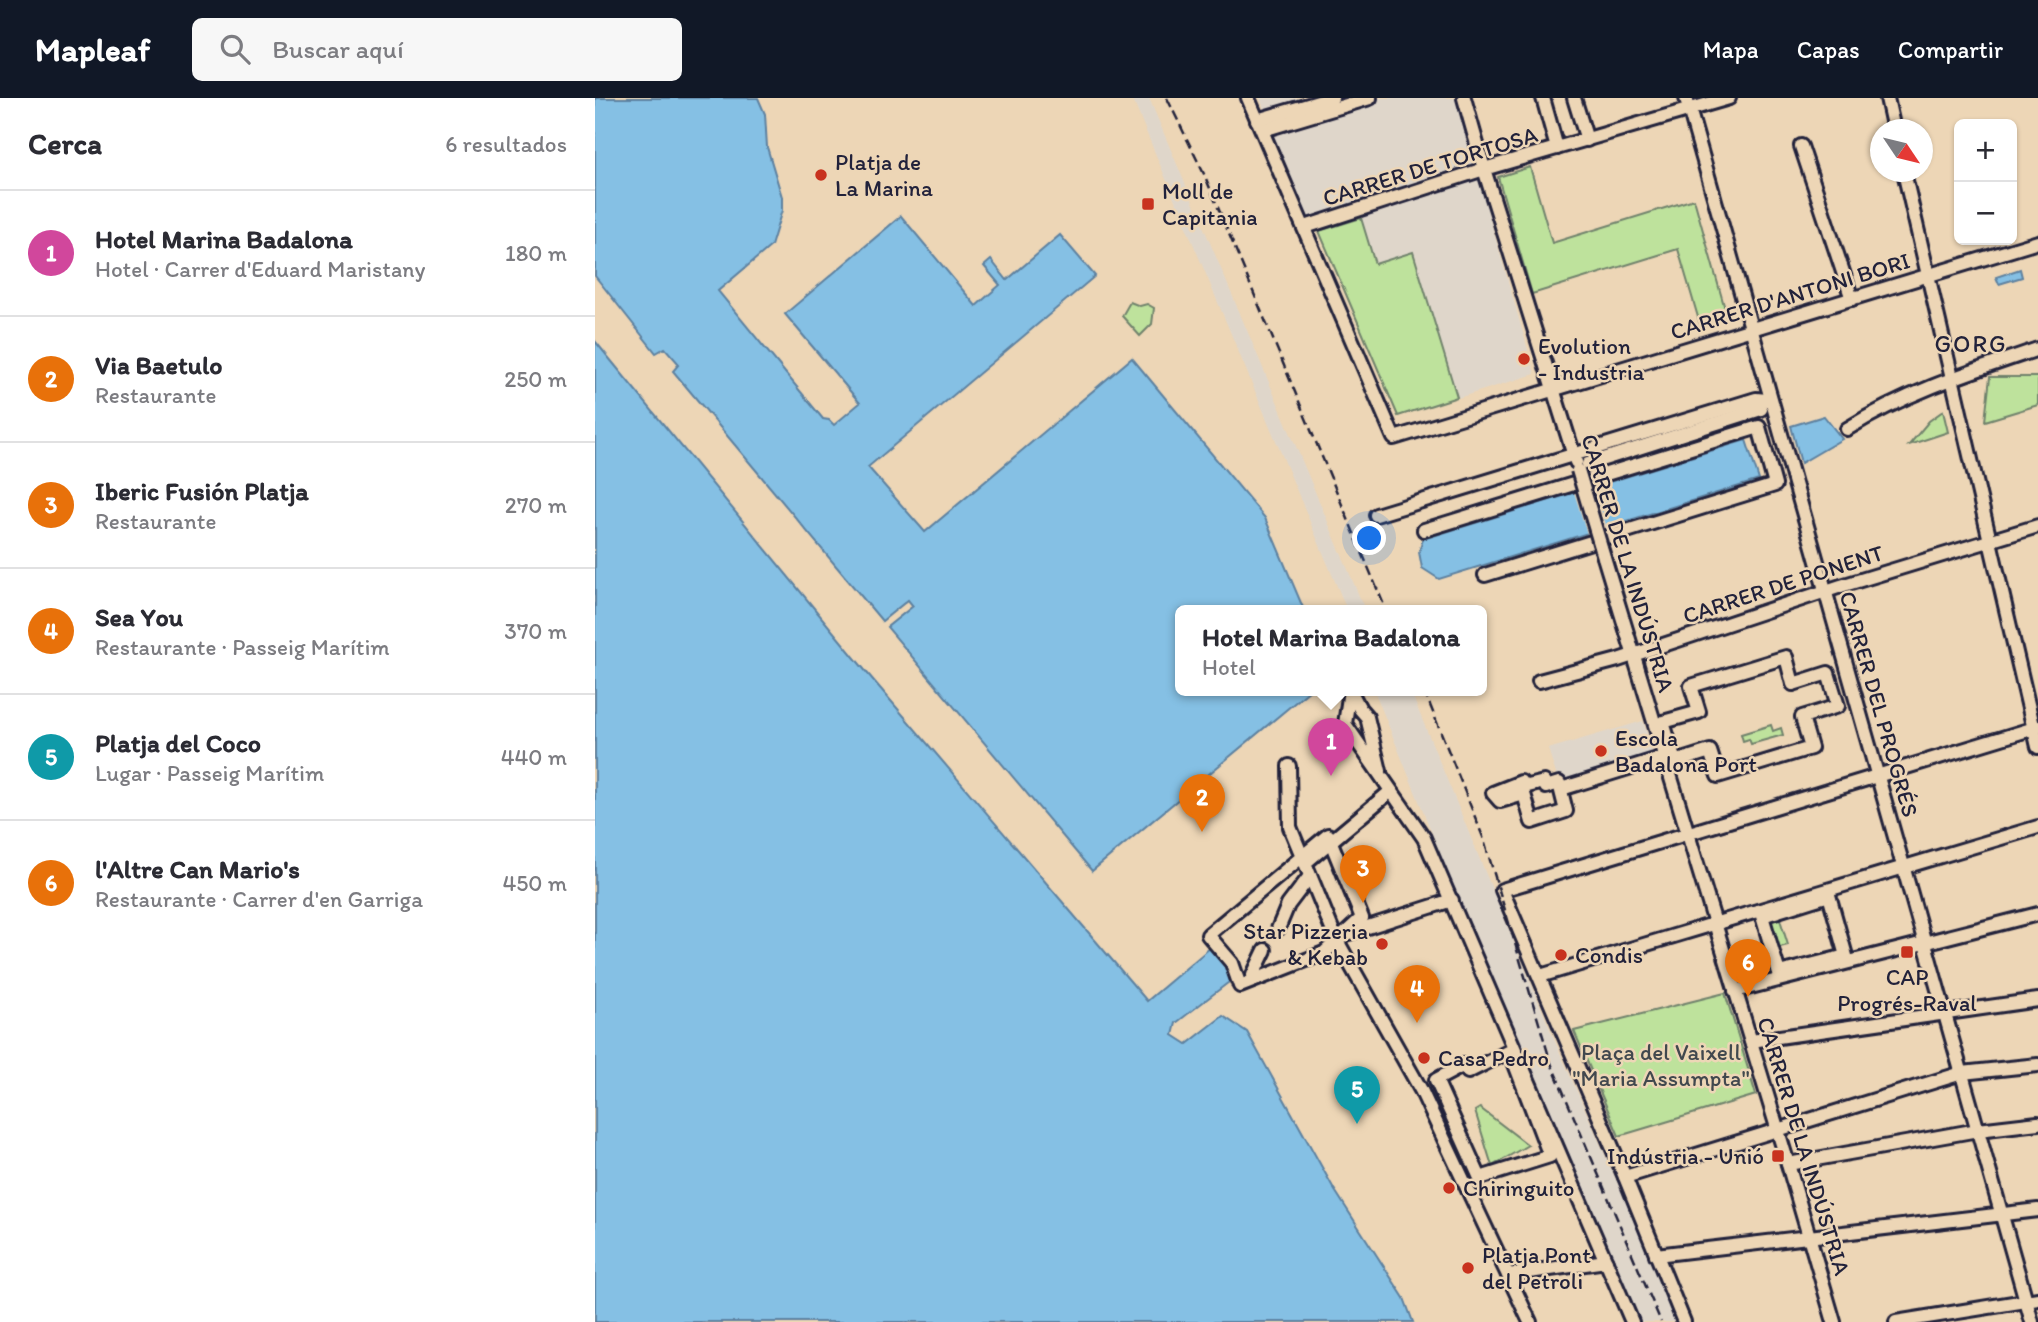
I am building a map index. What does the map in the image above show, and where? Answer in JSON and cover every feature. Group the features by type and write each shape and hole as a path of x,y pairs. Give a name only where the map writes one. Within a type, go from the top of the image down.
{"street":[{"path":"1248,98 1305,227"},
{"path":"1260,125 1332,98"},
{"path":"1260,125 1370,98"},
{"path":"1543,98 1557,148"},
{"path":"1574,98 1587,139"},
{"name":"CARRER DE TORTOSA","path":"1305,227 1587,139 1687,104 1729,98"},
{"path":"1887,98 1892,119"},
{"name":"CARRER DE LA INDÚSTRIA","path":"1467,99 1484,169 1573,455 1583,467 1604,557 1834,1322"},
{"name":"CARRER DEL PROGRÉS","path":"1687,104 1752,330 1767,406 1799,497 2002,1214 2032,1300 2032,1322"},
{"path":"1801,146 1852,299"},
{"path":"1906,182 2036,727 2038,747"},
{"name":"CARRER D'ANTONI BORI","path":"1305,227 1394,438 2038,242"},
{"path":"1847,429 1866,417 1952,379 2038,349"},
{"path":"1376,515 1756,399 1767,406"},
{"path":"1583,467 1767,406"},
{"path":"1424,530 1759,428 1775,485 1485,575"},
{"name":"CARRER DE PONENT","path":"1539,681 1633,655 2038,526"},
{"path":"1786,657 1793,684 1828,673 1835,695 1837,706 1802,717 1811,748 1718,776 1710,751 1675,762 1663,722 1699,712 1691,686 1786,657"},
{"path":"1349,696 1347,723 1424,838 1632,1322"},
{"path":"1353,696 1369,722 1382,778"},
{"path":"1347,723 1351,710 1360,709"},
{"path":"1347,723 1355,732 1361,731 1369,722"},
{"path":"1684,1322 1502,890 2036,727"},
{"path":"1561,789 1664,757"},
{"path":"1289,766 1290,827 1306,865 1421,1090 1530,1322"},
{"path":"1521,782 1524,788 1544,782 1546,787 1559,783 1561,789 1566,811 1532,822 1524,794 1500,801 1493,793 1521,782"},
{"path":"1216,933 1306,865 1391,791"},
{"path":"1540,976 2038,827"},
{"path":"1306,865 1208,935 1232,963 1240,986 1324,953 1362,918 1331,842"},
{"path":"1278,929 1306,865"},
{"path":"1829,895 1846,956 1779,973 1762,916 1829,895"},
{"path":"1237,979 1341,937 1452,900"},
{"path":"1735,991 2038,914"},
{"path":"1252,975 1265,950"},
{"path":"1751,1041 2038,1000"},
{"path":"1510,1051 1550,1156 1480,1178 1436,1080 1464,1065 1468,1072 1510,1051"},
{"path":"1625,1177 1962,1073 2038,1065"},
{"path":"1788,1164 1978,1130 2038,1123"},
{"path":"1656,1255 2038,1210"},
{"path":"1508,1275 1606,1261"},
{"path":"1896,1322 2032,1300"}],"shaded area":[{"path":"1132,98 1149,98 1363,605 1345,605"},
{"path":"1260,98 1455,98 1535,374 1458,398 1413,252 1375,264 1358,209 1306,225"},
{"path":"1376,696 1412,696 1557,1046 1679,1322 1637,1322 1459,900"},
{"name":"Escola Badalona Port","path":"1643,721 1654,754 1559,783 1548,749"}],"green space":[{"path":"1530,167 1552,243 1694,199 1727,316 1700,324 1678,249 1532,294 1498,177"},
{"path":"1361,218 1375,264 1413,252 1457,397 1398,416 1319,231"},
{"path":"1130,302 1140,306 1147,304 1154,308 1152,324 1140,336 1122,316"},
{"path":"1990,377 2038,377 2038,405 1985,421"},
{"path":"1943,411 1948,432 1909,445 1929,421"},
{"path":"1771,725 1773,731 1781,728 1783,735 1751,744 1749,739 1743,741 1741,734"},
{"path":"1778,913 1788,945 1776,948 1767,916"},
{"name":"Plaça del Vaixell \"Maria Assumpta\"","path":"1725,993 1756,1095 1619,1136 1574,1031"},
{"path":"1480,1108 1528,1145 1492,1166 1475,1111"}],"water":[{"path":"595,98 758,98 765,114 767,147 782,197 782,210 771,246 718,291 823,419 834,425 860,403 785,314 901,216 976,306 1000,285 984,266 991,260 1007,280 1060,235 1095,276 868,467 925,532 1132,358 1265,518 1302,605 1175,605 1175,696 1303,696 1092,871 887,627 913,606 908,600 882,621 673,371 679,364 665,348 656,353 595,276"},
{"path":"2020,269 2022,277 1999,284 1996,277"},
{"path":"595,341 868,674 1147,1001 1211,947 1227,960 1233,979 1176,1023 1173,1035 1187,1044 1223,1016 1247,1032 1334,1189 1404,1298 1413,1322 595,1322"},
{"path":"1824,416 1842,439 1801,463 1791,426"},
{"path":"1746,440 1759,480 1439,579 1422,568 1419,552 1423,539"}],"pier":[{"path":"1593,483 1608,531 1588,537 1573,489"}],"railway":[{"path":"1167,98 1204,174 1384,605"},
{"path":"1426,696 1483,837 1551,1063 1661,1322"}],"place":[{"name":"Platja de La Marina","path":"821,175"},
{"name":"Moll de Capitania","path":"1148,204"},
{"name":"Evolution - Industria","path":"1524,359"},
{"name":"Escola Badalona Port","path":"1601,751"},
{"name":"Hotel Marina Badalona","path":"1331,776"},
{"name":"Via Baetulo","path":"1202,832"},
{"name":"Iberic Fusión Platja","path":"1363,903"},
{"name":"Star Pizzeria & Kebab","path":"1382,944"},
{"name":"CAP Progrés-Raval","path":"1907,952"},
{"name":"Condis","path":"1561,955"},
{"name":"l'Altre Can Mario's","path":"1748,997"},
{"name":"Sea You","path":"1417,1023"},
{"name":"Casa Pedro","path":"1424,1058"},
{"name":"Platja del Coco","path":"1357,1124"},
{"name":"Indústria - Unió","path":"1778,1156"},
{"name":"Chiringuito","path":"1449,1188"},
{"name":"Platja Pont del Petroli","path":"1468,1268"}],"district":[{"name":"GORG","path":"1971,343"}]}
